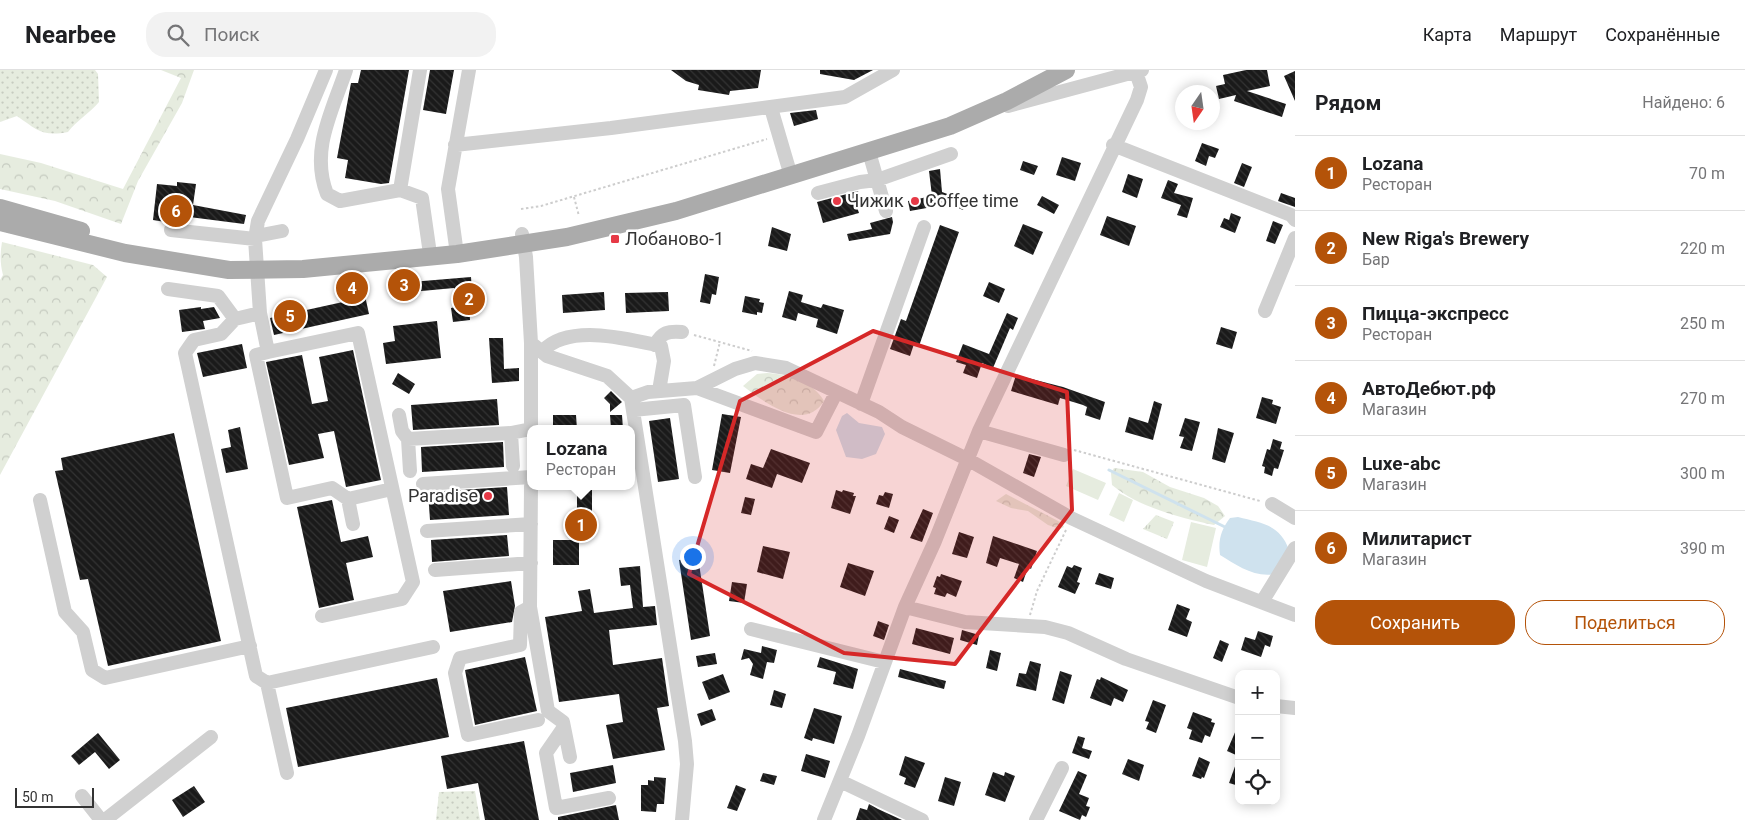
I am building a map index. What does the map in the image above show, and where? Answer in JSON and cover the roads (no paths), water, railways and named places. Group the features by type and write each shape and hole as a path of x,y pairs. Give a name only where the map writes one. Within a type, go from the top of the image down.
{"main road":[{"path":"0,208 167,252 201,258 258,265 347,266 523,240 582,234 676,211 937,118 991,96 1042,70"},
{"path":"789,171 869,152 950,126 1066,70"},
{"path":"0,222 165,261 229,270 258,265 429,247 457,249"}],"street":[{"path":"268,352 260,313 256,238 258,221 297,139 326,70"},
{"path":"346,70 320,150 320,177 327,194 340,201 400,190 422,198 429,247"},
{"path":"400,190 420,70"},
{"path":"457,249 448,189 469,70"},
{"path":"455,145 771,108 845,97 893,70"},
{"path":"1071,70 1083,86"},
{"path":"824,820 905,607 935,541 967,459 1141,87 1139,71 981,112"},
{"path":"771,108 789,171"},
{"path":"1113,145 1291,214 1295,220"},
{"path":"869,152 886,211"},
{"path":"818,193 860,182 877,180 951,154"},
{"path":"861,404 924,227"},
{"path":"170,230 256,238 282,231"},
{"path":"1265,311 1295,238"},
{"path":"523,240 531,344 531,425"},
{"path":"168,289 218,296 235,319"},
{"path":"260,313 235,319 221,334 194,340 185,353 256,676 267,683 433,647"},
{"path":"655,345 660,336 668,331 682,332"},
{"path":"322,616 402,599 413,582 358,333 256,355 286,498 332,488 348,499 353,524"},
{"path":"543,351 548,345 564,338 589,335 620,337 661,346 664,361 659,391"},
{"path":"531,344 543,351 547,356 607,376 632,404 686,741 687,764 682,820"},
{"path":"632,404 659,391 697,388 755,363 786,368 879,412 902,427 967,459 1071,518 1206,581 1295,615"},
{"path":"697,388 816,432 836,393"},
{"path":"632,404 684,405 695,477"},
{"path":"399,416 402,431 408,440 410,470"},
{"path":"408,440 511,433 527,430"},
{"path":"979,431 1064,455"},
{"path":"511,433 513,466"},
{"path":"423,484 527,477"},
{"path":"348,499 392,489"},
{"path":"531,490 530,607 548,711 564,722 570,757"},
{"path":"40,500 65,612 84,632 92,670 105,678 250,646"},
{"path":"1272,504 1295,518"},
{"path":"427,531 531,524"},
{"path":"1262,602 1295,548"},
{"path":"435,570 531,563"},
{"path":"530,607 521,612 520,645 460,658 455,673 468,735 538,720"},
{"path":"905,607 964,622 1028,625 1068,633 1126,658 1235,697"},
{"path":"751,629 884,662"},
{"path":"267,683 287,773"},
{"path":"1280,706 1295,708"},
{"path":"564,726 546,753 556,808 609,798"},
{"path":"105,820 211,737"},
{"path":"1036,820 1062,768"},
{"path":"840,780 922,820"},
{"path":"82,796 100,820"}],"water":[{"path":"847,413 859,423 882,427 885,434 876,454 862,459 846,457 836,430 842,416"},
{"path":"1238,517 1269,526 1285,541 1289,550 1275,574 1268,575 1253,572 1220,555 1219,545 1224,527 1230,518"}],"waterway":[{"path":"1109,470 1227,528"}],"place":[{"name":"Чижик","path":"837,201"},
{"name":"Coffee time","path":"915,201"},
{"name":"Милитарист","path":"176,211"},
{"name":"Лобаново-1","path":"615,239"},
{"name":"Пицца-экспресс","path":"404,285"},
{"name":"АвтоДебют.рф","path":"352,288"},
{"name":"New Riga's Brewery","path":"469,299"},
{"name":"Luxe-abc","path":"290,316"},
{"name":"Paradise","path":"488,496"},
{"name":"Lozana","path":"581,525"}]}
